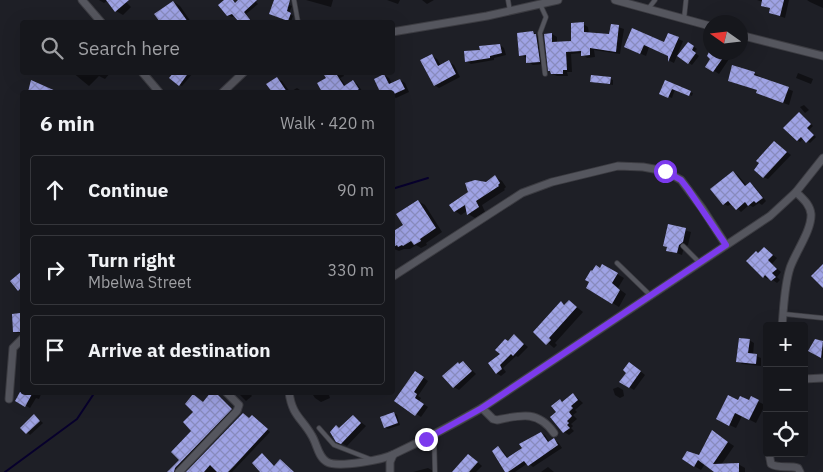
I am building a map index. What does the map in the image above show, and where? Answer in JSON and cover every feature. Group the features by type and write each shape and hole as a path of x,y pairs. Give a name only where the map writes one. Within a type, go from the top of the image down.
{"street":[{"path":"82,0 95,20"},
{"path":"395,31 510,11 558,0"},
{"path":"615,0 703,24"},
{"path":"748,36 823,56"},
{"path":"145,75 157,90"},
{"path":"225,90 241,75"},
{"path":"290,395 293,410 313,436 320,454 326,461 334,465 346,465 393,455 482,408 770,216 796,192 823,158"},
{"path":"395,275 522,193 552,182 618,166 643,167 665,171 681,180 726,245"},
{"path":"783,322 785,289 790,268 808,229 811,215 805,201 796,192"},
{"path":"9,399 13,348 20,340"},
{"path":"808,379 823,378"},
{"path":"180,472 237,410 239,405 229,395"},
{"path":"482,408 493,419 497,420 524,415 534,416 541,420 554,434"},
{"path":"390,472 390,462 393,455"},
{"path":"770,457 771,464 775,466 794,467 798,468 800,472"}],"lane":[{"path":"294,0 298,20"},
{"path":"508,0 510,11"},
{"path":"648,9 655,0"},
{"path":"684,19 686,0"},
{"path":"540,4 546,17 540,33 544,74"},
{"path":"683,246 699,262"},
{"path":"618,263 650,295"},
{"path":"784,314 823,318"},
{"path":"320,428 334,445 372,460"},
{"path":"434,434 436,472"}],"building":[{"path":"106,0 129,0 115,12"},
{"path":"224,0 233,0 235,3 238,0 257,0 244,12 250,20 237,20 232,14 227,16 218,5"},
{"path":"274,0 290,0 287,11 291,13 288,20 269,14"},
{"path":"762,0 784,0 780,16 769,13 770,8 761,6"},
{"path":"173,1 187,20 158,20 154,14"},
{"path":"584,22 584,32 609,34 611,24 619,25 616,52 590,48 590,55 581,56 581,51 566,52 567,70 563,70 563,74 551,74 548,71 544,34 552,33 552,42 571,41 571,23"},
{"path":"632,28 664,42 668,33 679,37 668,62 668,56 644,45 640,54 624,47"},
{"path":"533,31 536,34 540,62 526,63 526,55 519,56 517,33"},
{"path":"688,42 694,46 692,50 696,53 688,64 677,56"},
{"path":"500,44 502,53 490,56 490,58 465,62 464,51 480,50 479,46"},
{"path":"432,54 438,66 449,60 456,74 434,86 420,60"},
{"path":"709,60 721,60 713,72 705,67"},
{"path":"732,65 755,72 754,75 789,87 783,103 756,93 757,90 728,81"},
{"path":"172,75 187,75 179,86 169,78"},
{"path":"324,75 337,75 344,86 353,80 359,89 321,90 317,83 326,78"},
{"path":"384,75 389,84 400,79 405,89 395,94 395,90 379,90 374,79"},
{"path":"591,75 611,77 610,84 590,82"},
{"path":"277,77 286,90 270,90 266,84"},
{"path":"31,80 54,90 28,90"},
{"path":"665,80 691,91 689,96 672,89 668,98 659,94"},
{"path":"799,112 811,124 807,128 814,135 806,143 801,137 797,141 783,128"},
{"path":"774,141 787,152 763,178 754,170 759,163 756,161"},
{"path":"733,171 745,186 750,182 763,198 756,203 754,201 748,206 745,202 736,210 728,201 723,205 710,189"},
{"path":"495,175 500,183 499,186 476,201 479,207 467,215 465,205 454,212 449,205 468,192 465,183 475,180 486,182"},
{"path":"418,200 436,228 414,245 411,241 403,246 395,246 395,230 403,225 396,214"},
{"path":"668,224 686,228 683,242 679,245 677,253 666,251 667,247 663,246"},
{"path":"764,247 773,255 768,260 777,269 772,273 776,277 771,281 765,275 763,278 746,261 756,251 758,253"},
{"path":"602,264 618,273 612,283 620,290 612,304 586,288 589,282 585,280 591,270 596,265 600,268"},
{"path":"823,264 823,288 811,276"},
{"path":"20,273 20,289 18,291 10,281"},
{"path":"569,300 577,307 549,338 551,340 546,345 533,332 561,301 564,305"},
{"path":"20,313 20,332 13,332 12,314"},
{"path":"514,334 524,344 513,356 511,354 500,365 502,369 496,374 488,363 500,354 495,350 505,339 508,341"},
{"path":"739,338 750,339 748,353 757,354 756,364 736,362"},
{"path":"815,339 823,341 821,358 808,351"},
{"path":"463,361 472,371 453,388 442,376 458,362 459,364"},
{"path":"629,362 641,371 629,388 619,382 626,373 623,370"},
{"path":"415,371 424,377 414,392 417,394 415,398 424,404 415,416 394,401"},
{"path":"20,392 20,395 31,395 25,407 15,401"},
{"path":"573,393 578,400 571,406 573,408 569,412 572,416 567,421 569,423 567,425 570,428 563,433 550,417 556,412 551,406 560,399 562,402"},
{"path":"192,395 203,402 209,395 218,395 232,409 175,468 174,472 167,472 179,460 171,452 191,431 183,422 193,412 185,404"},
{"path":"728,395 738,400 740,396 749,400 751,396 759,400 749,420 735,413 729,426 716,419"},
{"path":"394,412 398,423 384,428 380,417"},
{"path":"243,413 249,418 252,415 268,429 234,466 228,472 217,472 210,465 204,472 186,472"},
{"path":"34,414 40,421 26,434 20,428"},
{"path":"353,415 361,423 341,444 336,442 330,432 336,425 339,428"},
{"path":"712,430 728,442 713,464 739,463 739,472 714,472 698,460 694,467 682,459 687,451 699,455"},
{"path":"541,432 548,442 554,438 558,445 528,466 524,461 508,472 505,472 492,451 498,446 507,458 522,448 519,444"},
{"path":"262,453 274,466 280,459 294,472 260,472 252,463"},
{"path":"468,454 478,462 469,472 452,472"}],"waterway":[{"path":"395,188 428,178"},
{"path":"5,472 77,419 93,395"}],"route":[{"path":"426,439 482,408 726,245 681,180 665,171"}]}
